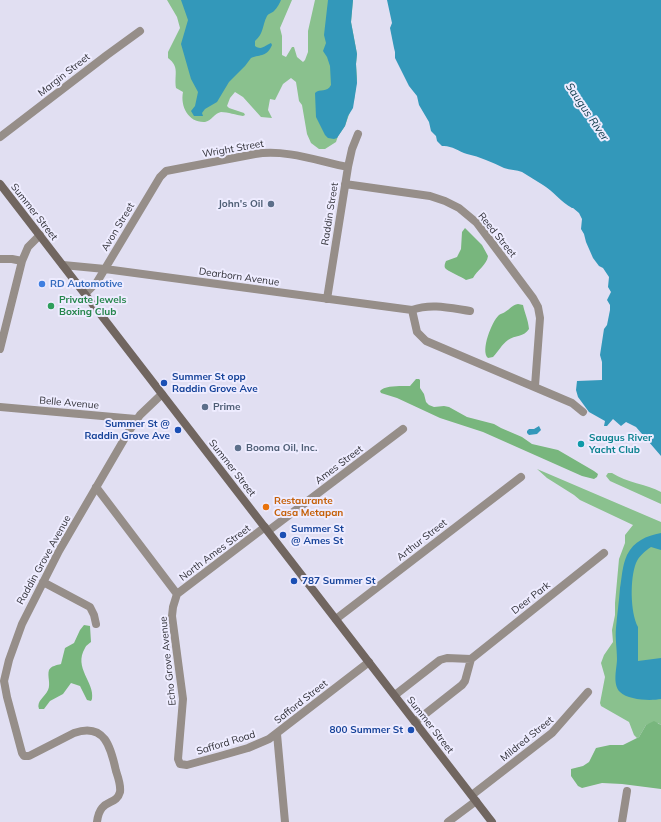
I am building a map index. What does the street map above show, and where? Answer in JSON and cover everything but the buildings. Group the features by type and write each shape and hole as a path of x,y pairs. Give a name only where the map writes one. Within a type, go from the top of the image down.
{"main road":[{"name":"Summer Street","path":"0,184 492,822"}],"street":[{"name":"Margin Street","path":"0,137 106,55 140,31"},
{"name":"Raddin Street","path":"327,299 348,167 352,149 358,134"},
{"name":"Wright Street","path":"168,171 270,152 288,154 348,167"},
{"name":"Avon Street","path":"85,294 96,284 160,177 163,173 168,171"},
{"name":"Reed Street","path":"345,184 423,194 438,198 459,208 477,223 533,298 538,307 540,322 535,386"},
{"path":"0,349 22,261 28,247 40,235"},
{"path":"0,259 22,261"},
{"name":"Dearborn Avenue","path":"63,265 104,269 412,310 420,307 433,306 470,312"},
{"path":"412,310 417,332 426,341 535,386 572,403 583,412"},
{"name":"Raddin Grove Avenue","path":"98,820 102,808 117,797 120,788 113,756 107,741 101,735 89,731 74,733 29,756 24,756 7,697 5,678 9,660 20,629 43,582 136,419 162,394"},
{"name":"Belle Avenue","path":"0,407 136,419"},
{"name":"Ames Street","path":"267,529 403,429"},
{"name":"Arthur Street","path":"336,619 521,477"},
{"path":"96,487 176,594"},
{"name":"North Ames Street","path":"176,594 267,529"},
{"name":"Deer Park","path":"470,658 604,553"},
{"path":"43,582 90,607 96,624"},
{"name":"Echo Grove Avenue","path":"176,594 172,607 172,616 183,702 178,763"},
{"path":"395,695 442,659 470,658 465,680 462,685 416,722"},
{"name":"Safford Street","path":"285,822 277,734 369,662"},
{"name":"Mildred Street","path":"448,822 474,798 552,733 588,692"},
{"name":"Safford Road","path":"178,763 181,765 187,765 236,752 265,742 277,734"},
{"path":"622,822 626,791"}],"green space":[{"path":"167,0 292,0 280,28 282,36 282,55 286,57 292,47 294,47 297,57 303,62 308,52 308,31 315,0 353,0 351,22 357,54 357,79 354,100 345,126 336,142 325,149 319,149 311,143 307,134 296,82 291,78 283,84 275,100 270,99 268,110 272,118 261,117 243,97 235,92 230,98 227,106 244,113 245,115 243,116 221,112 205,122 199,122 190,117 184,108 182,98 183,92 176,88 176,71 174,65 168,58 168,52 180,28 177,17"},
{"path":"465,228 482,245 488,256 486,262 473,278 466,280 445,268 446,261 457,257 461,249 462,232"},
{"path":"518,304 523,305 529,329 522,335 508,340 493,357 488,358 485,349 493,323 499,315"},
{"path":"416,379 420,380 420,388 424,394 426,402 429,405 434,407 449,407 467,417 494,424 522,437 532,444 558,450 594,471 598,474 597,477 594,479 582,476 483,432 440,418 397,398 381,393 380,391 390,387 410,386"},
{"path":"537,469 661,522 661,725 658,723 646,725 637,738 634,735 629,722 601,706 600,703 605,677 601,663 604,655 613,642 612,630 615,615 619,559 625,543 625,535 633,525 580,500 547,478"},
{"path":"608,473 612,473 624,479 661,492 661,504 610,481 606,476"},
{"path":"84,625 90,626 91,642 85,647 81,662 92,693 91,701 87,700 80,686 71,683 63,694 50,701 44,709 39,709 38,706 40,701 49,688 49,670 61,664 65,648 74,643"},
{"path":"654,721 661,725 661,789 602,783 582,788 578,786 571,776 571,769 583,766 589,762 596,748 610,745 623,745 639,737 646,725"}],"water":[{"path":"181,0 281,0 275,10 267,16 261,32 255,41 255,46 260,48 271,43 272,45 268,52 251,58 229,82 217,102 205,109 202,113 203,116 194,116 191,111 195,106 198,92 191,79 181,44 188,20"},
{"path":"328,0 353,0 351,22 357,54 357,83 353,108 348,116 345,126 337,138 334,139 328,138 325,135 316,117 315,93 328,89 331,85 330,66 323,51 326,43 324,35"},
{"name":"Saugus River","path":"387,0 661,0 661,456 636,427 626,422 621,426 613,419 607,426 604,426 605,421 589,412 578,397 576,390 577,381 602,380 602,362 600,355 604,329 607,325 610,310 610,305 607,300 611,292 608,287 609,277 603,268 599,266 593,258 586,242 581,229 582,219 579,213 564,203 547,187 522,172 504,168 451,147 442,146 437,141 436,136 431,131 429,122 419,105 417,96 409,86 395,58 390,28 392,23"},
{"path":"539,426 541,430 537,434 529,435 527,433 529,429 534,429"},
{"path":"661,533 661,550 651,547 642,554 634,569 632,604 635,621 638,627 638,661 661,658 661,699 639,699 624,695 620,692 616,685 616,632 622,572 627,555 633,546 641,540"}],"place":[{"name":"John's Oil","path":"271,204"},
{"name":"RD Automotive","path":"42,284"},
{"name":"Private Jewels Boxing Club","path":"51,306"},
{"name":"Summer St opp Raddin Grove Ave","path":"164,383"},
{"name":"Prime","path":"205,407"},
{"name":"Summer St @ Raddin Grove Ave","path":"178,430"},
{"name":"Saugus River Yacht Club","path":"581,444"},
{"name":"Booma Oil, Inc.","path":"238,448"},
{"name":"Restaurante Casa Metapan","path":"266,507"},
{"name":"Summer St @ Ames St","path":"283,535"},
{"name":"787 Summer St","path":"294,581"},
{"name":"800 Summer St","path":"411,730"}]}
